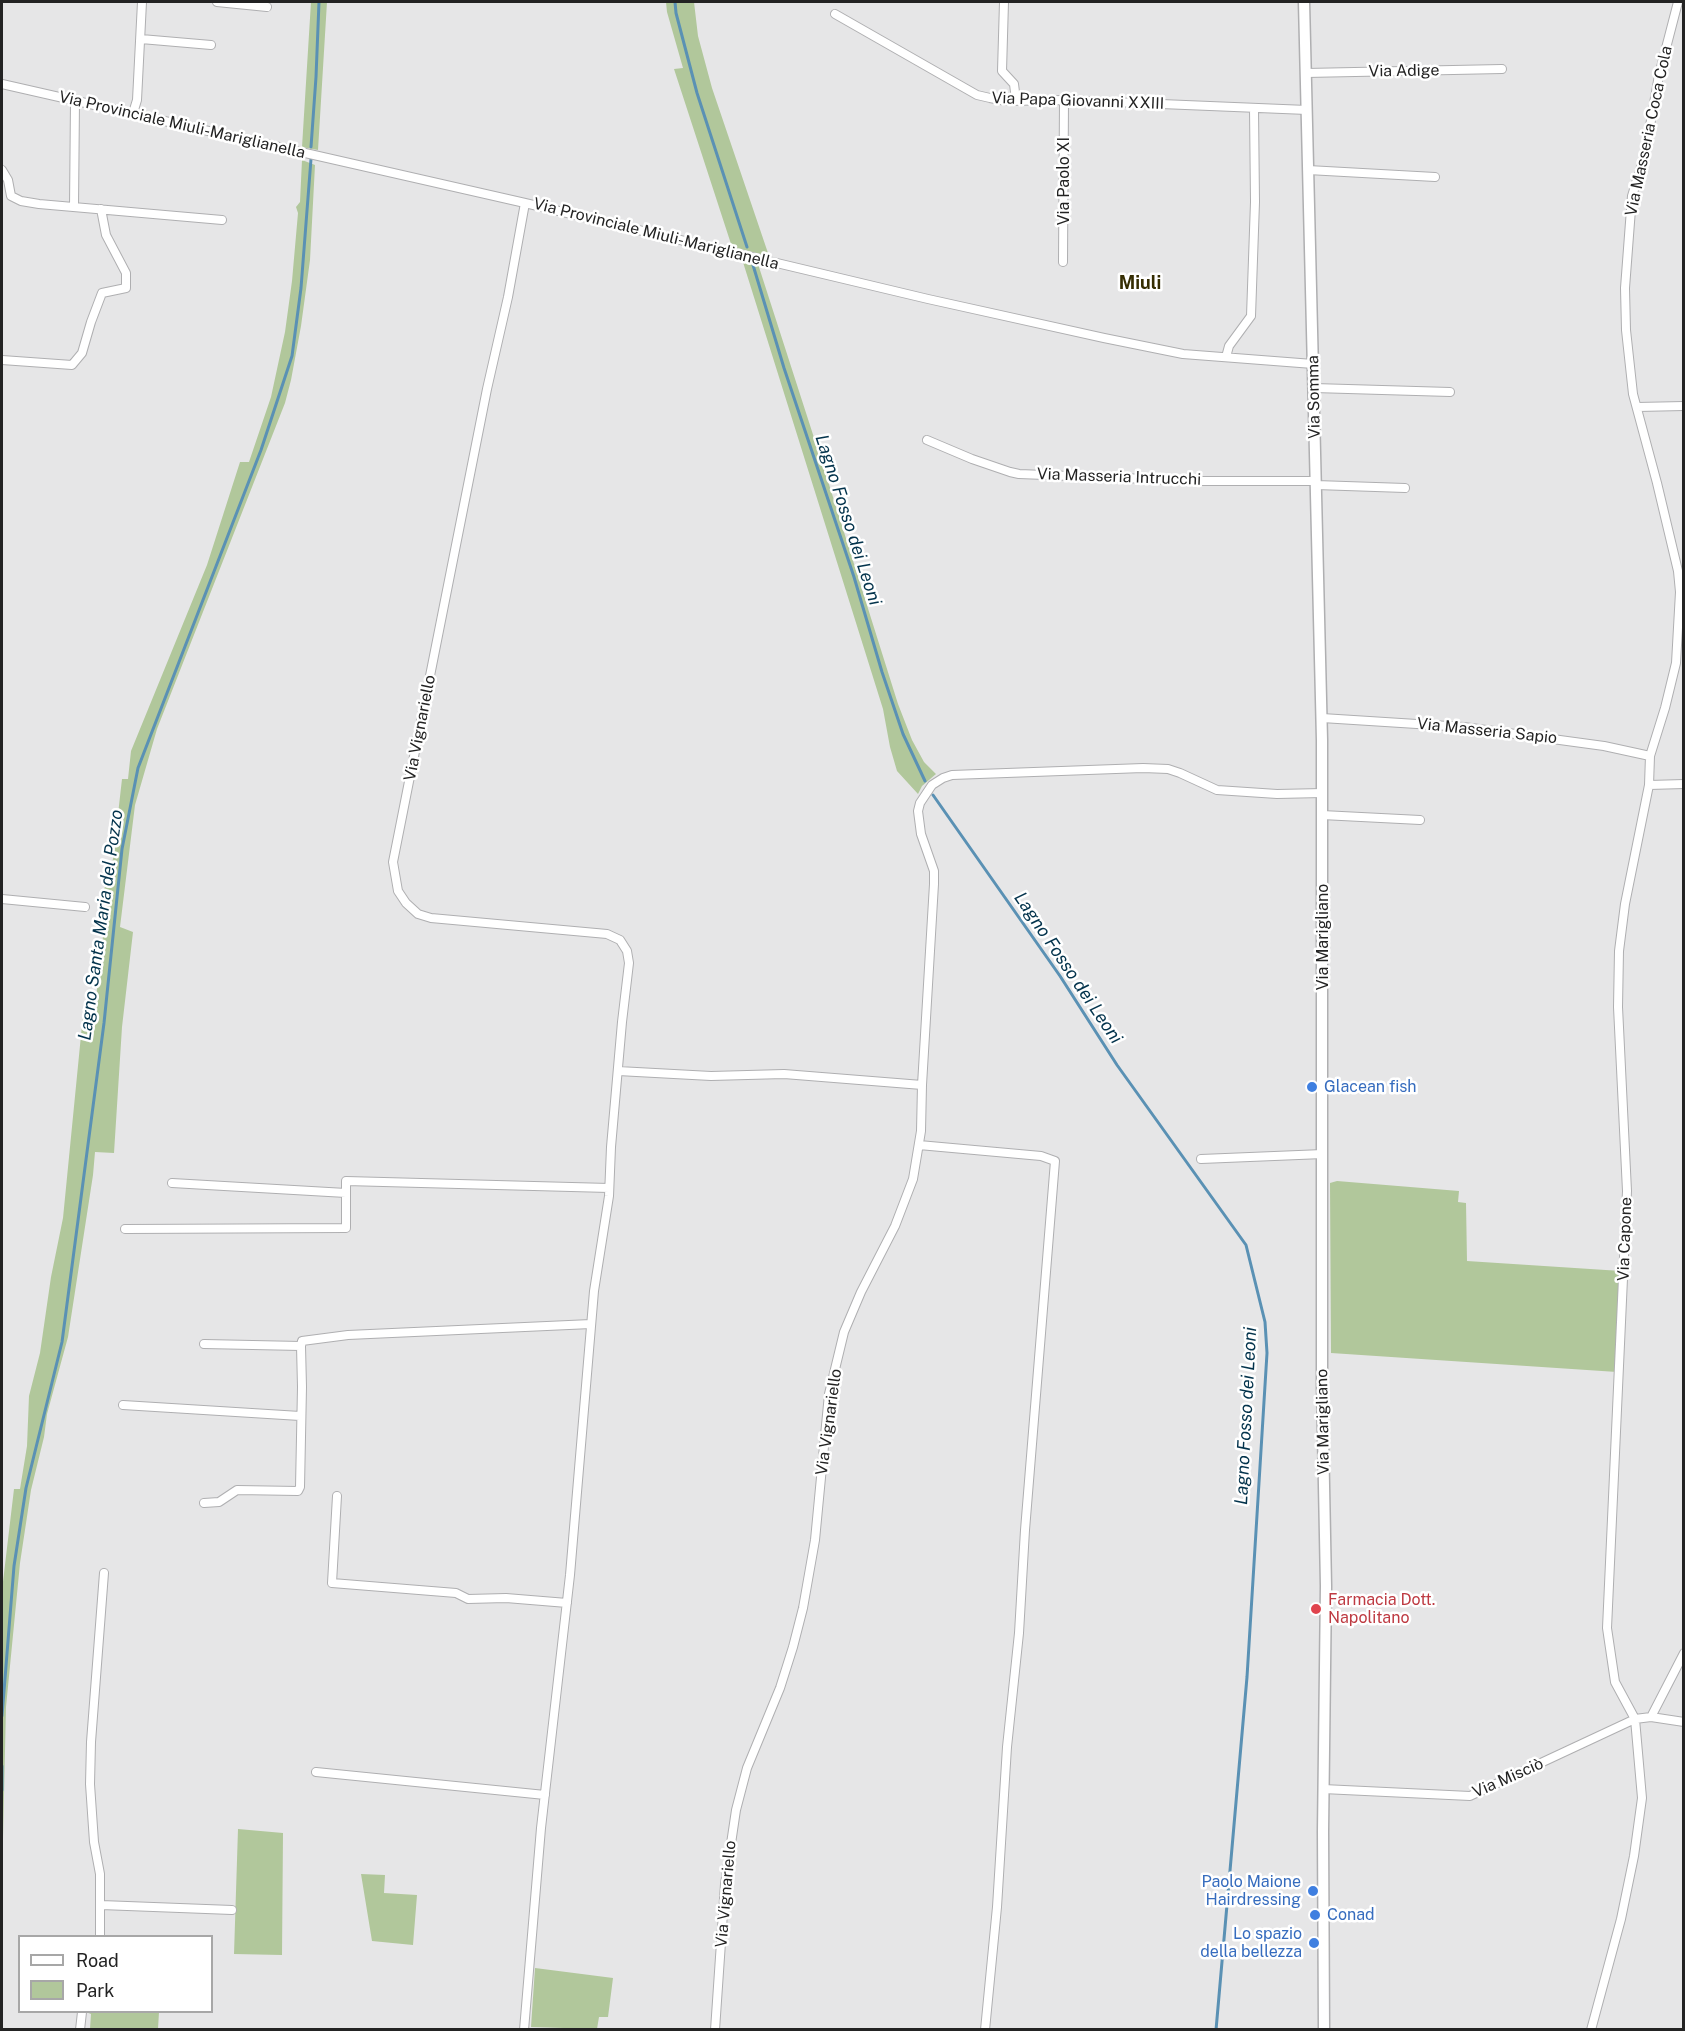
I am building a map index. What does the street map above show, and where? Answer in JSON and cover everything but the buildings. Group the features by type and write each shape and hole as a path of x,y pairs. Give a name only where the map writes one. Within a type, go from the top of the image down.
{"street":[{"path":"133,113 137,100 142,2"},
{"path":"217,2 267,6"},
{"path":"1004,2 1002,71 1014,84 1016,100"},
{"name":"Via Somma","path":"1304,2 1323,793"},
{"name":"Via Masseria Coca Cola","path":"1650,756 1676,663 1680,592 1668,528 1633,394 1626,330 1625,288 1632,196 1645,154 1659,75 1678,2"},
{"name":"Via Papa Giovanni XXIII","path":"835,14 976,95 1005,101 1064,100 1307,110"},
{"path":"141,39 211,45"},
{"name":"Via Adige","path":"1306,73 1502,69"},
{"name":"Via Provinciale Miuli-Mariglianella","path":"2,84 525,202 928,299 1183,354 1313,364"},
{"name":"Via Paolo XI","path":"1064,100 1064,262"},
{"path":"74,207 75,101"},
{"path":"1226,357 1229,345 1251,316 1255,202 1254,108"},
{"path":"2,170 14,199 39,204 222,220"},
{"path":"1308,170 1435,177"},
{"name":"Via Vignariello","path":"525,202 508,297 487,389 393,862 398,891 406,903 418,914 432,918 607,934 620,940 627,951 629,963 609,1188 594,1292 584,1432 545,1795 525,2030"},
{"path":"2,360 72,365 82,354 102,293 126,288 126,273 105,235 101,209"},
{"path":"1314,388 1450,392"},
{"path":"1637,407 1683,406"},
{"name":"Via Masseria Intrucchi","path":"927,440 972,459 1019,474 1405,488"},
{"name":"Via Masseria Sapio","path":"1322,718 1464,727 1604,746 1650,756"},
{"name":"Via Capone","path":"1635,1719 1615,1682 1607,1628 1627,1191 1618,1018 1619,951 1627,894 1650,784 1650,756"},
{"name":"Via Vignariello","path":"715,2030 720,1986 725,1884 736,1810 747,1768 780,1688 803,1608 815,1540 829,1394 844,1332 910,1191 919,1145 934,884 932,861 918,821 918,811 925,794 932,785 952,775 1127,768 1168,769 1217,790 1278,794 1323,793"},
{"path":"1650,784 1683,784"},
{"name":"Via Marigliano","path":"1323,793 1322,1385 1326,1586 1323,1789 1324,2030"},
{"path":"1322,815 1420,820"},
{"path":"2,898 85,907"},
{"path":"618,1071 711,1076 784,1074 922,1085"},
{"path":"919,1145 1041,1156 1055,1161 1019,1634 1007,1747 997,1907 985,2030"},
{"path":"1201,1159 1323,1154"},
{"path":"125,1229 346,1228 346,1181 609,1188"},
{"path":"172,1183 346,1193"},
{"path":"204,1503 219,1502 237,1490 298,1491 300,1488 302,1387 300,1346 302,1341 348,1335 591,1324"},
{"path":"204,1344 300,1346"},
{"path":"123,1405 300,1416"},
{"path":"337,1496 332,1583 456,1593 468,1599 506,1598 567,1603"},
{"path":"100,1935 100,1874 94,1842 90,1784 104,1573"},
{"path":"1651,1717 1683,1653"},
{"name":"Via Misciò","path":"1323,1789 1470,1796 1635,1719 1651,1717 1683,1722"},
{"path":"1591,2030 1621,1919 1640,1819 1642,1798 1635,1719"},
{"path":"316,1772 545,1795"},
{"path":"101,1905 232,1910"},
{"path":"80,2030 82,2013"}],"green space":[{"path":"311,2 327,2 318,150 302,147"},
{"path":"666,2 694,2 698,36 712,88 769,256 732,247 674,69 683,68"},
{"path":"302,160 315,165 310,260 291,380 285,403 157,729 135,805 120,927 133,932 122,1027 114,1153 95,1152 68,1337 47,1414 44,1437 31,1490 20,1563 6,1707 2,1883 2,1590 14,1489 20,1489 27,1446 29,1396 40,1353 51,1277 63,1218 83,1015 94,1016 107,901 102,895 112,867 122,779 128,779 131,751 207,565 240,462 249,462 271,397 285,332 292,281 298,213 296,207 300,202"},
{"path":"742,259 758,264 898,704 912,740 924,762 936,774 922,786 918,794 897,771 883,709"},
{"path":"1337,1181 1459,1191 1458,1202 1466,1203 1467,1261 1621,1271 1617,1372 1331,1353 1330,1183"},
{"path":"238,1829 283,1833 282,1955 234,1954"},
{"path":"361,1874 385,1875 384,1893 417,1895 413,1945 372,1941"},
{"path":"535,1968 613,1978 608,2017 599,2017 597,2029 531,2027"},
{"path":"88,2013 159,2013 158,2029 90,2029 91,2014"}],"waterway":[{"name":"Lagno Santa Maria del Pozzo","path":"311,147 319,2"},
{"name":"Lagno Fosso dei Leoni","path":"675,2 697,93 747,247"},
{"name":"Lagno Santa Maria del Pozzo","path":"2,1716 14,1566 26,1488 62,1342 104,1023 122,849 138,768 261,450 292,356 301,288 311,159"},
{"name":"Lagno Fosso dei Leoni","path":"753,265 784,368 854,577 882,672 903,734 925,781"},
{"name":"Lagno Fosso dei Leoni","path":"933,795 1060,976 1117,1065 1246,1245 1265,1322 1267,1353 1247,1677 1216,2030"},
{"name":"Lagno Santa Maria del Pozzo","path":"2,1766 2,1790"}],"place":[{"name":"Glacean fish","path":"1312,1087"},
{"name":"Farmacia Dott. Napolitano","path":"1316,1609"},
{"name":"Paolo Maione Hairdressing","path":"1313,1891"},
{"name":"Conad","path":"1315,1915"},
{"name":"Lo spazio della bellezza","path":"1314,1943"}],"district":[{"name":"Miuli","path":"1140,283"}]}
